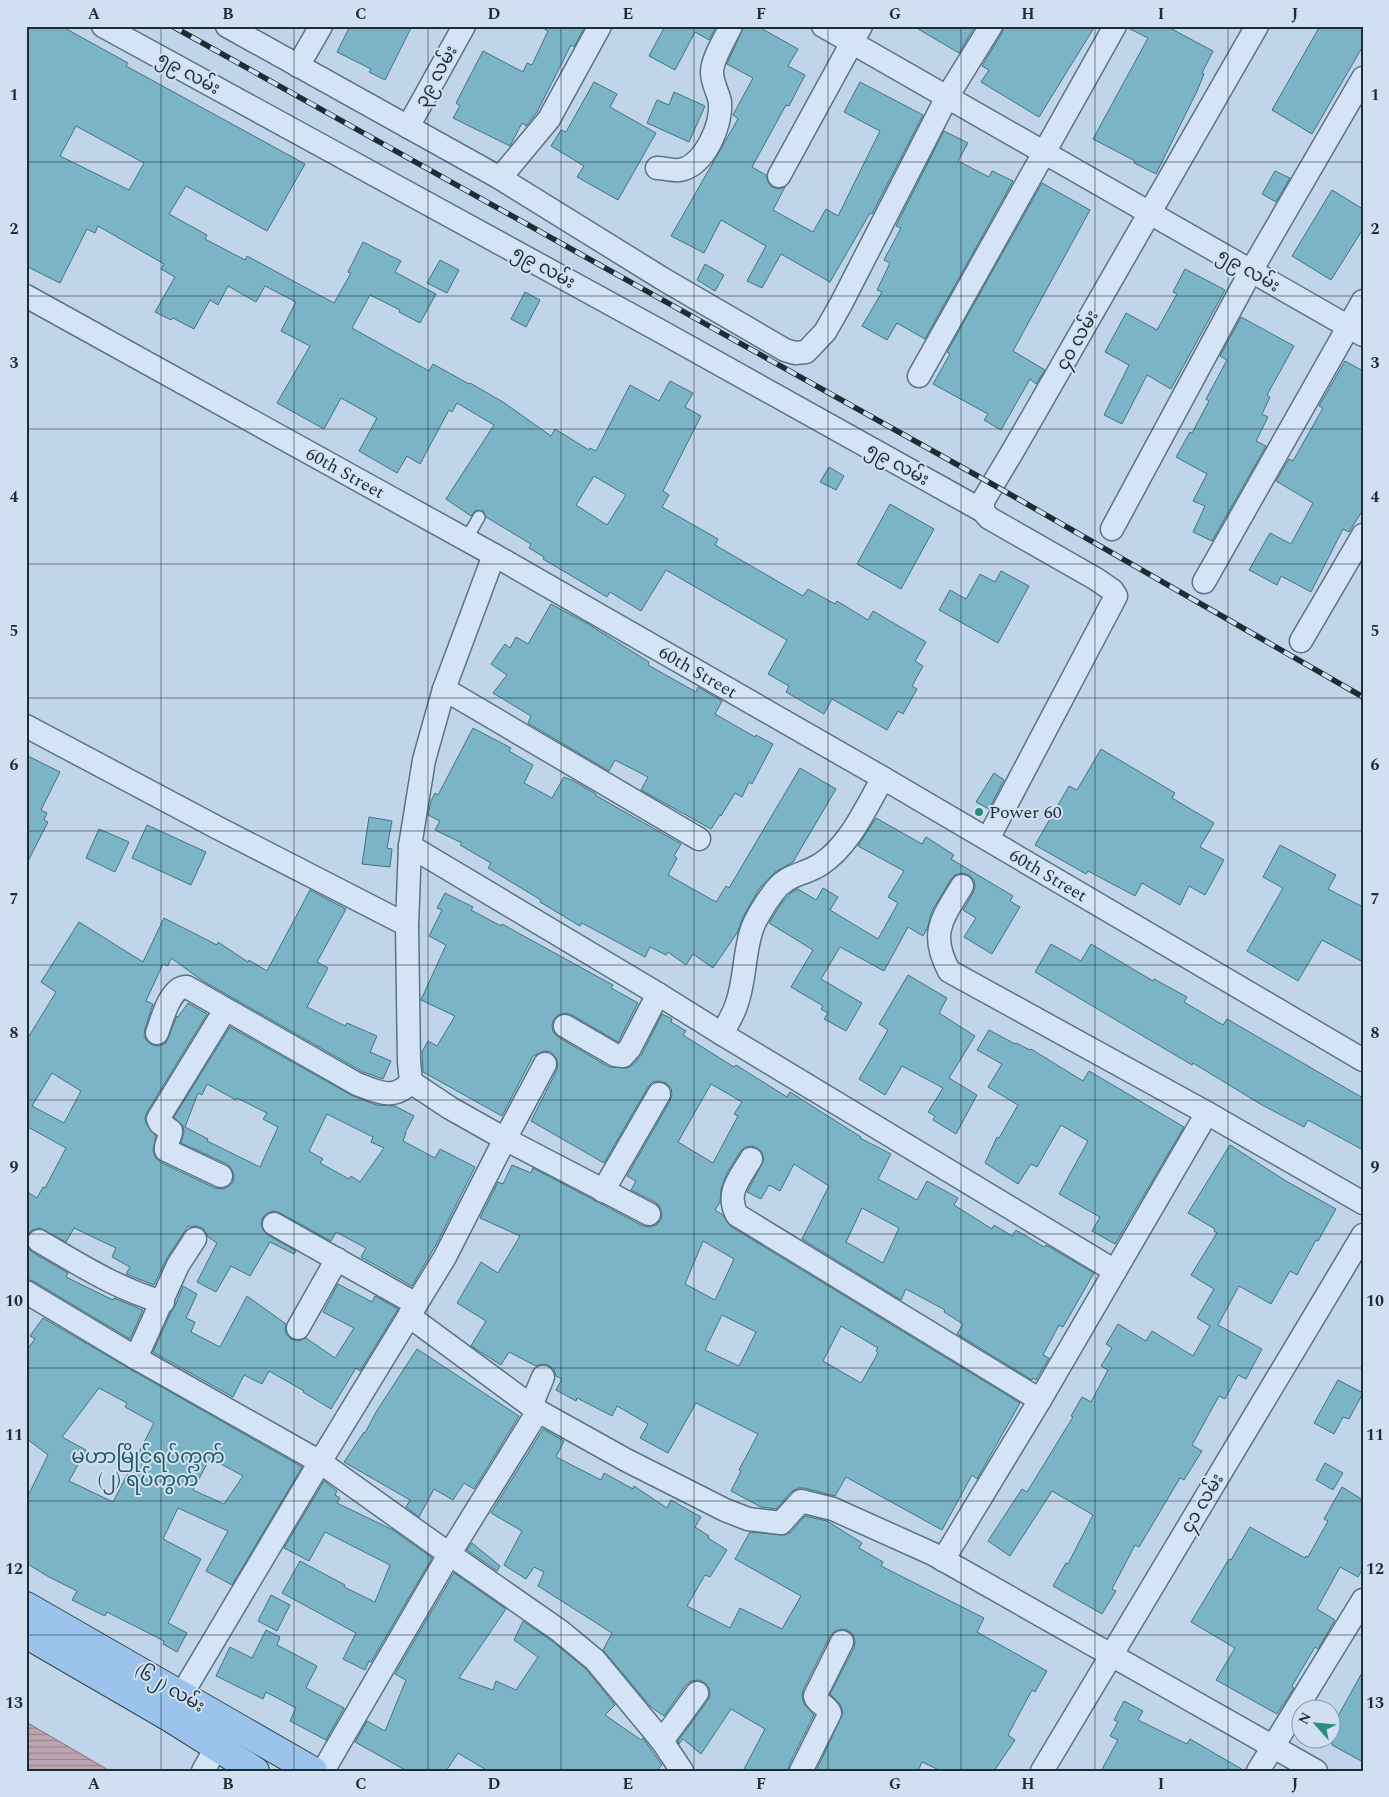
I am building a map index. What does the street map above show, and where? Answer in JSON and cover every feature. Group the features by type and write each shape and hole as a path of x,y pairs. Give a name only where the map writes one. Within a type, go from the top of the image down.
{"main road":[{"name":"(၆၂) လမ်း","path":"26,1606 175,1706 217,1748 255,1771"},
{"name":"(၆၂) လမ်း","path":"26,1634 175,1706 230,1722 313,1771"}],"street":[{"name":"၅၉ လမ်း","path":"103,26 662,332 983,511"},
{"path":"227,26 500,178 663,279 786,350 795,353 806,352 825,332 947,97 990,26"},
{"path":"298,66 321,26"},
{"name":"၃၉ လမ်း","path":"408,127 464,26"},
{"path":"500,178 549,119 600,26"},
{"path":"657,168 680,170 695,162 716,132 720,116 720,101 712,72 713,64 731,26"},
{"name":"၅၉ လမ်း","path":"823,26 856,34 947,97 1355,331"},
{"path":"919,376 1115,26"},
{"name":"၄၀ လမ်း","path":"983,511 982,501 1014,449 1256,26"},
{"path":"779,176 856,34"},
{"path":"1112,529 1251,271 1363,78"},
{"name":"60th Street","path":"26,296 494,555 988,839 1363,1060"},
{"path":"1204,582 1355,331 1363,301"},
{"path":"983,511 989,518 1107,586 1115,593 1116,600 988,839"},
{"path":"1301,641 1363,535"},
{"path":"157,1033 174,992 182,987 186,987 357,1084 372,1090 397,1093 404,1090 411,1082 409,1062 408,925 410,846 424,760 444,689 494,555"},
{"path":"444,689 699,839"},
{"path":"26,726 218,828 408,925"},
{"path":"722,1034 737,1005 744,980 746,951 751,930 774,892 787,878 806,872 821,864 838,850 883,778"},
{"path":"410,846 1115,1271"},
{"path":"962,886 942,919 939,928 940,949 949,971 1207,1113 1363,1203"},
{"path":"565,1026 615,1055 623,1056 630,1048 658,994"},
{"path":"221,1176 166,1150 171,1131 160,1123 158,1119 225,1010"},
{"path":"175,1706 444,1257 504,1139 545,1064"},
{"path":"411,1082 450,1108 504,1139 649,1214"},
{"path":"603,1191 659,1094"},
{"path":"943,1560 1040,1400 1207,1113"},
{"path":"751,1159 732,1192 731,1199 737,1215 1040,1400"},
{"path":"274,1224 337,1259 412,1310 535,1408 626,1460 725,1510 748,1519 781,1523 801,1501 833,1508 943,1560 1316,1771"},
{"name":"၄၁ လမ်း","path":"1042,1771 1363,1235"},
{"path":"136,1358 163,1302 178,1265 195,1239"},
{"path":"39,1241 128,1291 163,1302"},
{"path":"298,1328 337,1259"},
{"path":"26,1292 136,1358 320,1462 560,1631 595,1660 662,1741 682,1771"},
{"path":"323,1771 535,1408 544,1377"},
{"path":"1258,1771 1363,1600"},
{"path":"801,1771 830,1713 829,1709 816,1700 815,1696 842,1642"},
{"path":"662,1741 697,1693"},
{"path":"203,1771 230,1722"}],"lane":[{"path":"466,540 479,517"}],"shaded area":[{"path":"26,1722 110,1771 26,1770"}],"building":[{"path":"26,26 61,26 128,63 126,66 305,164 267,231 186,186 169,214 207,235 205,239 245,260 247,256 334,303 351,273 348,272 363,242 401,261 395,272 436,294 420,323 399,312 400,310 370,295 352,328 429,371 433,364 470,383 503,402 551,436 555,429 589,450 590,448 596,451 630,385 659,401 670,381 693,393 685,407 701,416 663,491 669,495 662,507 718,539 715,545 803,596 808,589 835,604 837,601 868,620 873,611 926,642 915,661 923,666 912,686 917,689 903,714 898,711 887,730 832,699 824,714 786,692 789,686 768,674 787,640 666,570 641,611 610,592 607,597 543,559 544,557 529,548 531,544 486,517 483,511 476,510 471,516 446,499 494,425 457,403 452,412 449,410 420,464 407,456 397,473 359,451 377,418 341,398 324,429 277,403 310,346 281,331 296,302 265,286 256,302 228,286 218,305 210,300 194,329 173,318 171,320 155,312 175,277 161,269 164,264 98,226 95,233 87,229 60,283 26,266","holes":["76,126 144,163 129,190 60,156","594,476 626,495 607,525 576,505"]},
{"path":"350,26 412,26 385,80 369,72 371,69 337,52"},
{"path":"540,26 585,26 574,47 571,45 537,112 526,126 522,123 510,146 453,118 460,106 456,103 483,51 523,72 527,63 532,65 548,31"},
{"path":"665,26 716,26 709,40 695,32 675,70 649,56"},
{"path":"744,26 757,26 798,49 788,66 805,75 789,106 786,105 752,167 766,175 772,187 779,189 785,187 773,210 813,232 826,209 838,216 880,131 844,112 860,82 923,115 872,214 870,213 830,282 781,254 762,288 747,281 766,246 721,220 704,253 671,236 738,119 733,115 753,78 727,64"},
{"path":"913,26 975,26 959,53"},
{"path":"1004,26 1095,26 1039,117 981,82 989,70 982,66 1002,33"},
{"path":"1128,26 1166,26 1213,51 1202,73 1204,74 1197,91 1156,174 1093,139 1148,38 1128,28"},
{"path":"1320,26 1363,26 1363,46 1312,134 1272,110"},
{"path":"594,82 617,94 610,107 656,133 618,200 577,177 584,166 551,146 561,130 566,132"},
{"path":"674,92 705,106 689,142 647,123 657,100 669,105"},
{"path":"944,131 968,143 958,161 989,177 992,171 1013,181 925,339 897,323 887,340 862,326 882,292 877,290 890,263 884,260 901,228 896,226"},
{"path":"1275,171 1290,178 1276,202 1262,194"},
{"path":"1042,183 1090,210 1013,351 1045,370 1036,384 1030,379 1001,430 984,420 988,414 933,384 950,354 947,352"},
{"path":"1332,190 1363,209 1363,229 1331,280 1292,256"},
{"path":"440,260 459,270 447,293 427,283"},
{"path":"705,264 724,275 715,291 697,280"},
{"path":"1185,269 1225,290 1171,389 1147,375 1122,424 1104,415 1129,365 1105,352 1126,313 1157,330 1177,294 1173,292"},
{"path":"525,292 540,300 526,327 511,319"},
{"path":"1241,317 1294,346 1267,395 1270,397 1262,414 1268,417 1256,441 1266,446 1212,541 1193,532 1205,506 1193,501 1207,474 1176,457 1190,432 1192,433 1209,401 1206,399 1227,360 1220,356"},
{"path":"1345,361 1363,371 1363,510 1349,532 1343,529 1311,592 1281,576 1277,585 1249,570 1270,533 1291,544 1313,503 1276,481 1289,459 1293,461 1323,408 1319,406"},
{"path":"829,467 844,476 836,490 820,482"},
{"path":"890,504 934,529 901,589 857,564"},
{"path":"1001,571 1029,586 998,643 939,610 950,590 966,599 980,574 995,582"},
{"path":"551,604 588,624 649,662 648,665 696,692 698,687 722,701 715,714 755,737 756,735 773,744 752,784 749,782 742,797 735,793 711,829 641,790 648,777 615,760 609,771 528,723 531,716 493,693 507,675 491,664 505,644 510,648 516,637 528,644"},
{"path":"473,728 511,748 509,751 533,765 524,783 552,798 564,777 681,844 674,856 677,858 668,875 716,902 726,886 729,888 800,768 836,789 793,862 775,872 759,889 743,917 737,933 713,968 693,954 686,965 668,952 666,955 650,947 645,957 582,923 580,926 488,868 491,863 460,845 462,843 435,830 440,821 428,815 431,801 435,793 438,795"},
{"path":"1101,749 1175,793 1172,798 1214,823 1200,847 1224,860 1205,895 1189,886 1180,905 1142,883 1135,896 1088,871 1086,874 1035,845 1069,786 1077,790"},
{"path":"26,755 60,772 41,810 47,813 44,820 48,822 26,865"},
{"path":"994,773 1004,780 989,809 976,802"},
{"path":"369,817 392,821 387,848 392,849 390,867 362,864"},
{"path":"876,818 922,844 926,837 954,855 951,859 1013,896 1010,901 1020,907 992,954 964,937 976,918 963,910 975,886 974,880 969,875 962,873 955,875 951,879 932,911 923,936 908,927 884,971 840,947 821,979 862,1003 846,1031 824,1019 828,1013 821,1009 823,1006 791,987 813,950 769,923 781,904 792,892 798,889 816,900 823,888 838,897 830,910 878,939 898,903 888,897 904,871 858,846"},
{"path":"147,825 206,852 191,885 132,858"},
{"path":"99,829 129,842 115,872 86,858"},
{"path":"1280,845 1336,875 1328,889 1363,907 1363,962 1322,940 1298,981 1247,951 1283,888 1263,877"},
{"path":"310,890 346,909 317,962 328,968 307,1007 345,1026 347,1023 377,1036 370,1052 391,1061 383,1079 363,1072 203,981 171,958 168,966 163,964 146,1001 153,1004 145,1029 144,1036 147,1041 152,1045 159,1046 166,1043 177,1016 188,1003 207,1014 147,1112 146,1124 156,1136 153,1150 155,1157 160,1162 215,1188 223,1189 233,1182 234,1175 227,1164 181,1143 184,1132 183,1126 174,1117 230,1027 351,1095 376,1105 395,1106 414,1116 403,1141 435,1158 440,1149 475,1167 437,1243 412,1286 361,1257 366,1248 336,1232 331,1241 274,1211 263,1217 261,1224 263,1230 268,1235 296,1251 294,1254 270,1242 250,1276 231,1266 216,1292 197,1282 217,1243 208,1237 203,1228 196,1226 188,1226 167,1258 154,1285 126,1274 130,1267 112,1257 116,1248 74,1228 66,1242 40,1228 32,1230 26,1239 26,1191 37,1198 43,1187 45,1188 66,1148 26,1126 26,1041 56,992 41,982 79,922 143,962 164,918 217,945 218,942 248,962 249,960 267,971","holes":["52,1073 81,1091 64,1123 32,1106","207,1084 236,1100 237,1098 267,1113 263,1119 278,1127 260,1167 207,1141 208,1139 185,1127 198,1093 202,1095","327,1114 373,1137 371,1142 384,1148 360,1182 351,1176 349,1179 320,1163 323,1159 309,1151"]},
{"path":"445,893 473,907 471,910 501,926 502,924 613,985 611,988 638,1003 618,1042 572,1015 566,1013 558,1015 553,1020 553,1032 558,1037 609,1067 627,1068 633,1065 642,1054 662,1014 672,1019 671,1022 686,1031 683,1035 734,1067 736,1065 787,1097 790,1092 860,1138 891,1154 878,1179 917,1200 927,1181 958,1198 954,1205 992,1229 994,1225 1012,1236 1016,1230 1094,1273 1063,1327 1059,1325 1043,1355 1049,1358 1036,1380 1033,1378 1032,1380 957,1334 963,1324 944,1312 945,1310 906,1289 901,1300 802,1239 829,1186 794,1164 780,1191 769,1185 761,1199 747,1192 764,1160 762,1152 752,1146 745,1147 740,1152 727,1173 721,1189 720,1202 715,1210 723,1215 730,1226 1020,1403 977,1479 972,1475 942,1530 846,1477 835,1496 798,1488 791,1492 776,1509 761,1507 731,1491 741,1471 739,1470 758,1434 696,1403 668,1453 640,1438 648,1424 617,1406 612,1416 577,1398 576,1401 556,1390 562,1379 556,1376 554,1369 548,1365 536,1366 509,1352 501,1365 471,1346 486,1321 457,1303 481,1262 498,1273 520,1236 480,1218 498,1182 503,1184 512,1165 531,1173 533,1168 643,1226 656,1225 661,1220 660,1207 655,1202 631,1190 636,1181 627,1176 670,1101 672,1094 671,1088 666,1083 653,1082 648,1087 604,1163 531,1121 557,1070 556,1058 551,1052 544,1051 533,1056 502,1116 423,1072 422,1052 428,1041 437,1046 455,1016 421,1000 446,945 429,936 442,910 437,908","holes":["711,1084 742,1102 734,1114 738,1116 713,1163 678,1142","862,1208 899,1228 883,1263 846,1242","703,1241 734,1259 715,1300 685,1284","722,1315 756,1332 739,1366 705,1350","841,1326 878,1348 876,1351 878,1353 861,1383 823,1361"]},
{"path":"1051,944 1081,961 1091,944 1153,981 1154,979 1187,997 1184,1002 1223,1025 1227,1019 1363,1098 1363,1150 1308,1120 1304,1127 1262,1105 1035,972"},
{"path":"908,975 947,998 939,1013 975,1036 949,1078 977,1095 956,1134 933,1120 935,1116 928,1112 943,1088 902,1066 885,1095 859,1079 888,1030 879,1024"},
{"path":"989,1030 1015,1044 1031,1049 1083,1081 1089,1071 1184,1127 1115,1244 1092,1231 1100,1217 1059,1194 1088,1141 1061,1125 1037,1167 1031,1164 1018,1184 985,1163 997,1137 999,1138 1018,1105 988,1087 1002,1064 977,1050"},
{"path":"1230,1145 1286,1181 1336,1209 1297,1275 1290,1271 1271,1304 1239,1286 1218,1325 1262,1349 1246,1379 1238,1375 1225,1399 1219,1396 1192,1445 1202,1451 1184,1480 1180,1478 1139,1547 1135,1545 1112,1589 1116,1591 1102,1614 1053,1586 1066,1563 1068,1564 1093,1515 1052,1491 1010,1556 988,1541 1022,1489 1027,1492 1073,1417 1071,1416 1082,1397 1091,1402 1108,1370 1101,1366 1112,1348 1106,1344 1118,1324 1146,1341 1152,1331 1193,1356 1210,1326 1197,1318 1214,1289 1191,1275 1217,1233 1214,1231 1215,1229 1188,1213"},
{"path":"26,1243 32,1252 68,1273 66,1277 113,1300 114,1298 143,1310 130,1339 33,1281 26,1279"},
{"path":"338,1284 372,1302 375,1296 398,1309 360,1371 356,1368 331,1409 269,1371 262,1384 244,1375 233,1397 153,1352 183,1286 197,1294 186,1318 195,1322 191,1332 220,1347 247,1296 286,1324 286,1334 291,1339 299,1341 306,1338 335,1358 354,1328 323,1312"},
{"path":"43,1318 302,1467 232,1585 206,1571 228,1531 178,1508 163,1539 201,1559 168,1623 187,1633 177,1652 163,1644 164,1641 107,1612 105,1616 72,1600 77,1591 26,1563 26,1500 48,1455 26,1438 26,1351 35,1339 30,1336","holes":["99,1388 127,1403 125,1407 154,1423 113,1502 69,1481 86,1450 62,1437","210,1458 243,1476 224,1504 193,1490"]},
{"path":"417,1349 519,1416 474,1489 464,1483 453,1500 434,1489 419,1517 406,1507 410,1500 344,1462 365,1433 376,1412"},
{"path":"1338,1380 1363,1393 1349,1419 1343,1417 1334,1434 1314,1423"},
{"path":"543,1429 564,1441 556,1457 601,1480 604,1473 633,1489 634,1486 667,1508 671,1500 701,1517 695,1527 727,1550 710,1577 705,1575 687,1606 730,1628 740,1608 782,1629 801,1596 735,1559 750,1532 785,1535 791,1532 805,1516 827,1521 862,1543 859,1548 883,1562 881,1566 984,1618 977,1632 1047,1671 1035,1692 1032,1690 1008,1735 1015,1740 994,1771 941,1771 922,1762 918,1771 816,1771 843,1713 840,1704 830,1694 854,1648 855,1642 853,1634 842,1629 835,1631 830,1636 803,1690 804,1704 814,1715 789,1765 788,1771 743,1771 765,1729 731,1709 701,1754 683,1739 679,1744 678,1741 708,1700 710,1695 709,1688 705,1683 699,1680 691,1681 686,1685 664,1716 651,1707 603,1650 612,1633 538,1586 544,1572 534,1567 526,1579 504,1565 522,1531 491,1513"},
{"path":"1325,1463 1343,1473 1333,1490 1316,1480"},
{"path":"324,1481 337,1491 335,1495 340,1498 337,1503 393,1530 432,1558 365,1670 343,1659 356,1633 282,1593 300,1561 345,1585 344,1587 375,1602 390,1565 325,1532 309,1561 284,1548"},
{"path":"1342,1487 1363,1500 1363,1568 1358,1577 1340,1567 1317,1609 1335,1620 1318,1649 1315,1647 1292,1686 1294,1688 1277,1714 1216,1680 1235,1648 1191,1622 1250,1527 1305,1558 1306,1556 1308,1557 1328,1521 1324,1519"},
{"path":"472,1543 500,1566 497,1571 467,1550"},
{"path":"454,1573 506,1609 459,1678 493,1690 496,1681 516,1690 538,1657 514,1640 523,1621 552,1641 586,1669 615,1705 605,1715 641,1740 643,1738 662,1765 657,1771 488,1771 458,1753 446,1771 407,1771 355,1742 367,1721 385,1731 406,1680 395,1674"},
{"path":"271,1595 290,1605 277,1631 258,1621"},
{"path":"266,1630 280,1637 277,1645 317,1666 306,1688 344,1708 326,1740 290,1721 296,1708 266,1692 263,1699 216,1676 230,1647 252,1658"},
{"path":"1363,1671 1363,1762 1341,1750 1342,1709"},
{"path":"1124,1701 1143,1711 1138,1720 1187,1744 1190,1739 1245,1771 1101,1771 1118,1740 1110,1736 1118,1722 1114,1720"}],"railway":[{"path":"172,26 992,484 1363,697"}],"place":[{"name":"Power 60","path":"979,812"}],"district":[{"name":"မဟာမြိုင်ရပ်ကွက် (၂) ရပ်ကွက်","path":"148,1468"}]}
